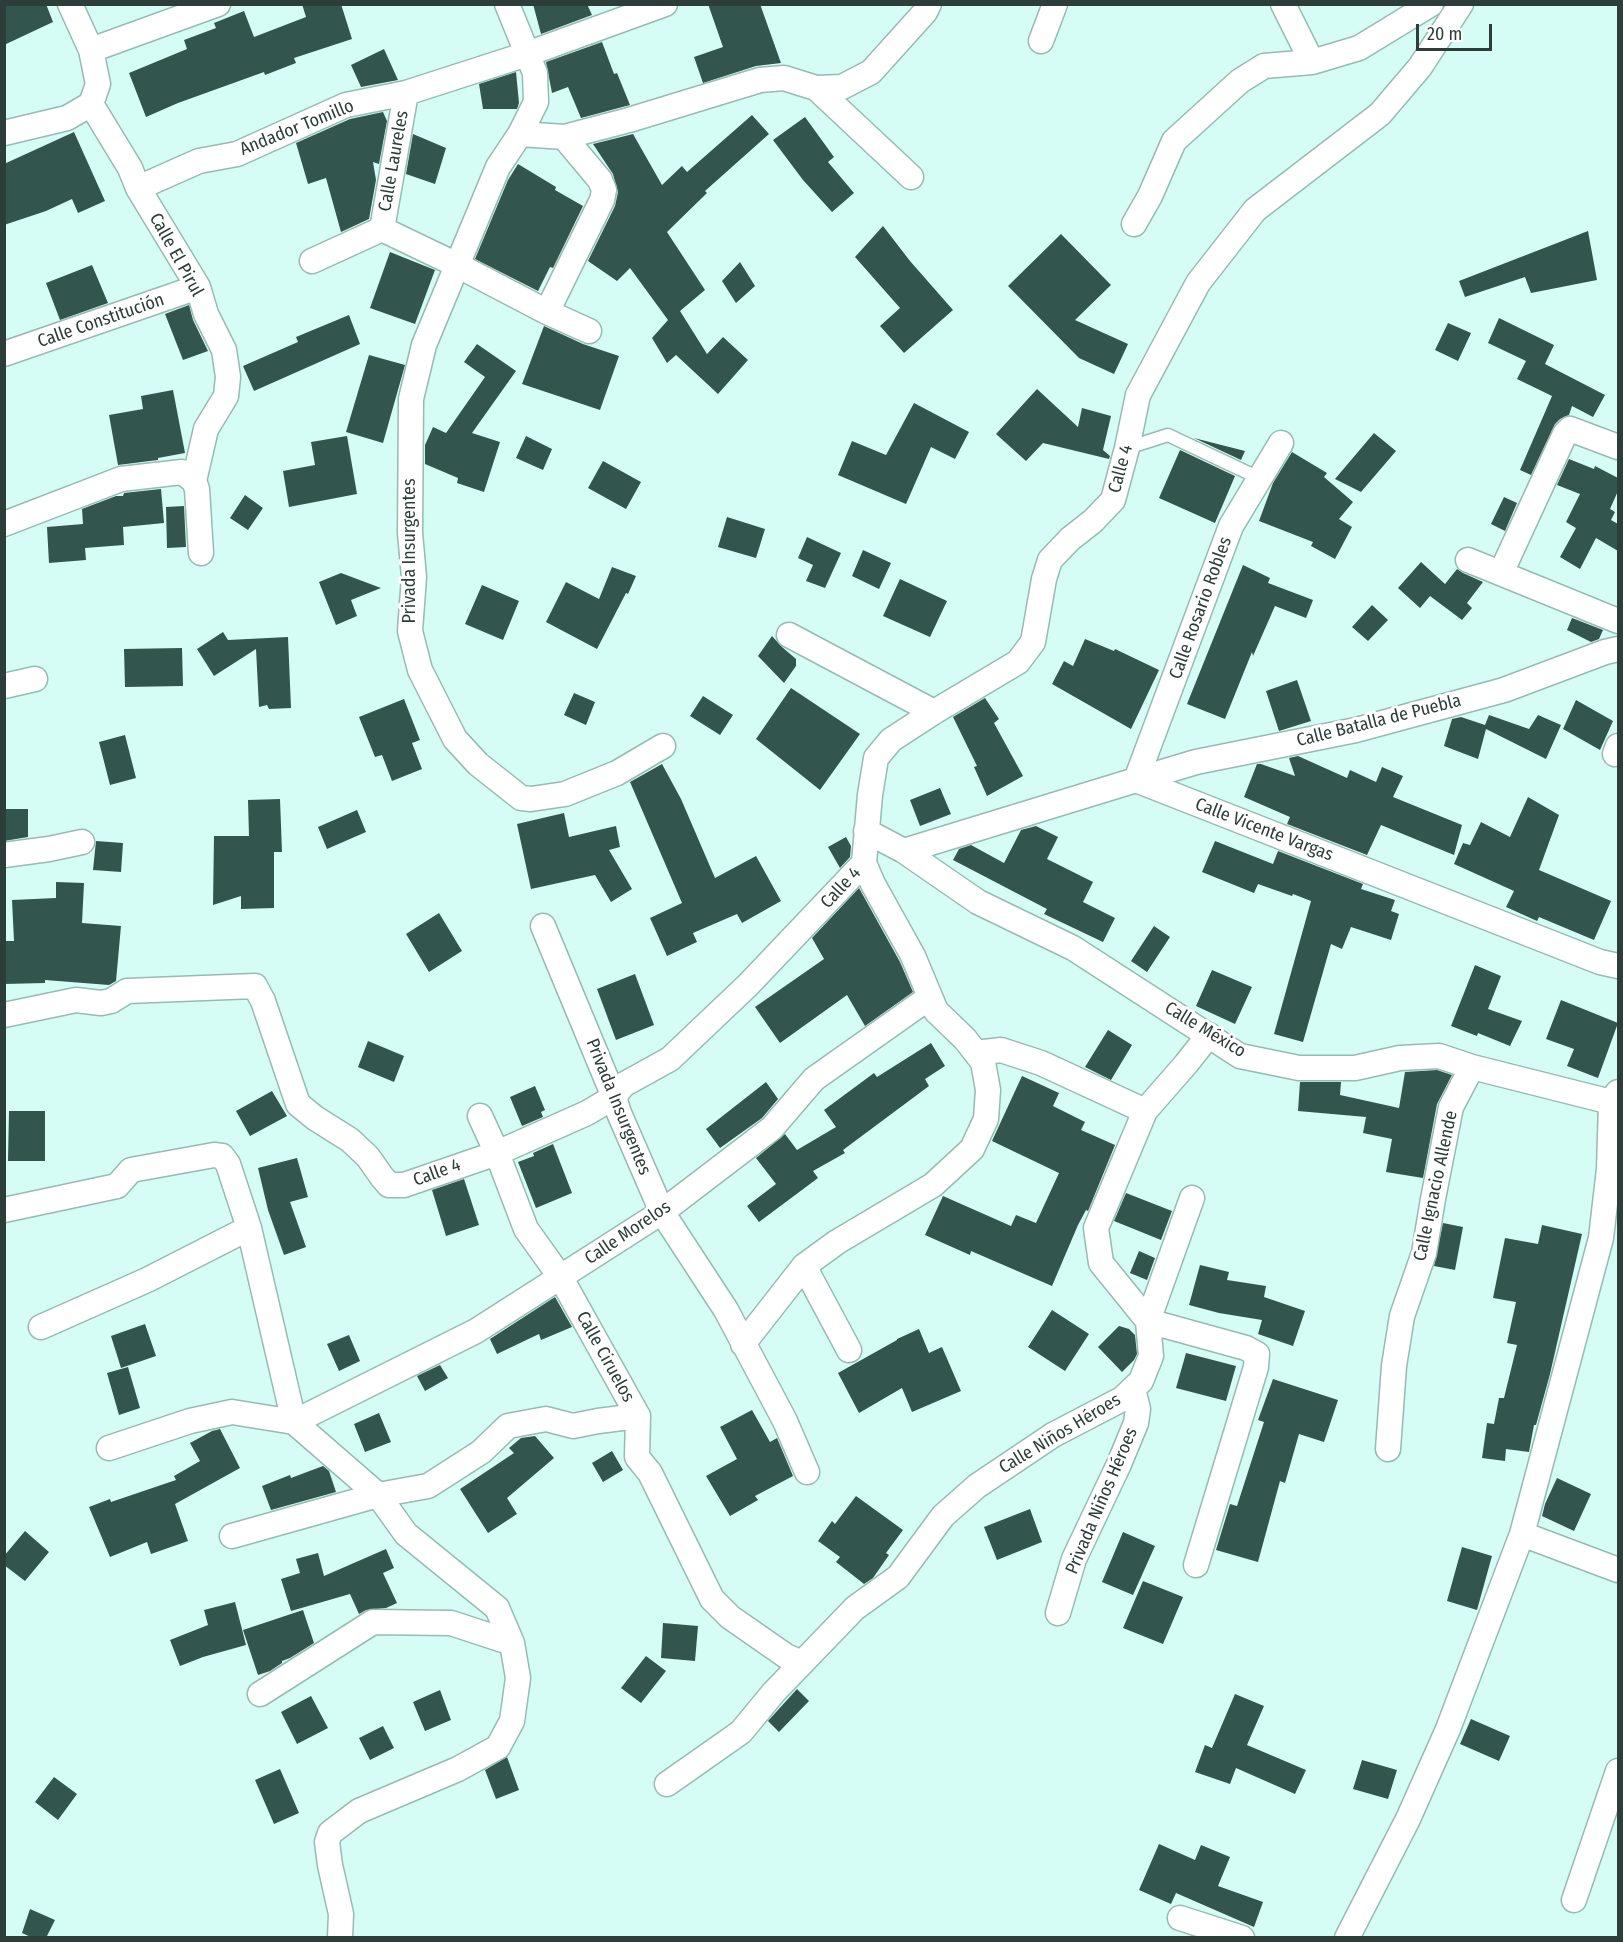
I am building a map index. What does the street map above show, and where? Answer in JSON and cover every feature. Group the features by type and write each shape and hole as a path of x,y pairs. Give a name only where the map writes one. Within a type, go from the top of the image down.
{"street":[{"path":"4,133 67,118 92,104 98,84 91,50 70,4"},
{"path":"91,50 218,4"},
{"name":"Privada Insurgentes","path":"507,4 535,73 536,102 520,134 498,167 457,264 424,345 411,399 410,533 414,577 410,631 420,670 455,739 477,764 521,798 531,799 565,794 616,773 663,746"},
{"name":"Andador Tomillo","path":"138,188 199,161 237,154 346,105 406,93 527,54 665,4"},
{"path":"520,134 564,137 629,120 760,80 784,78 816,88 842,87 871,72 925,12 929,4"},
{"path":"1041,41 1055,4"},
{"path":"1283,4 1312,62"},
{"path":"1134,224 1150,196 1174,141 1239,81 1264,66 1312,62 1359,48 1431,4"},
{"name":"Calle 4","path":"4,1016 76,1000 100,1004 111,1001 128,991 255,986 263,1001 298,1104 315,1118 350,1140 368,1157 390,1185 404,1185 497,1153 587,1113 614,1097 623,1085 669,1059 748,986 864,862 876,758 891,740 1018,662 1033,642 1044,579 1050,560 1113,500 1138,395 1198,283 1255,210 1380,114 1420,67 1461,4"},
{"path":"816,88 911,177"},
{"name":"Calle Laureles","path":"382,229 406,93"},
{"name":"Calle El Pirul","path":"92,104 130,168 138,188 198,287 207,314 224,350 228,377 226,396 206,429 194,481"},
{"path":"547,312 602,200 604,190 600,180 564,137"},
{"path":"312,261 382,229 589,331"},
{"name":"Calle Constitución","path":"4,354 198,287"},
{"path":"1501,573 1565,434 1570,429 1618,447"},
{"name":"Calle Rosario Robles","path":"1136,780 1231,526 1281,442"},
{"path":"4,524 121,479 183,472 194,481 197,489 201,552"},
{"path":"1468,560 1618,621"},
{"path":"789,634 934,712"},
{"name":"Calle Batalla de Puebla","path":"1136,780 1196,762 1356,730 1503,690 1618,649"},
{"path":"4,686 35,679"},
{"path":"904,851 1136,780"},
{"name":"Calle Vicente Vargas","path":"1136,780 1600,962 1618,966"},
{"name":"Calle México","path":"866,831 904,851 978,902 1073,948 1240,1056 1299,1068 1355,1068 1400,1058 1439,1056 1472,1067 1616,1100"},
{"path":"4,855 82,842"},
{"path":"743,1344 804,1266 837,1242 933,1185 972,1149 986,1119 988,1090 982,1062 965,1039 936,1011 913,956 873,885 864,862"},
{"name":"Privada Insurgentes","path":"543,926 662,1212 726,1310 785,1421 807,1472"},
{"name":"Calle Morelos","path":"294,1422 476,1331 662,1212 772,1128 814,1079 930,997"},
{"path":"1196,1565 1256,1367 1257,1354 1246,1348 1148,1321 1101,1263 1096,1228 1145,1111 1209,1035"},
{"path":"975,1053 1001,1050 1041,1063 1145,1111"},
{"name":"Calle Ignacio Allende","path":"1388,1449 1394,1366 1402,1316 1424,1253 1432,1199 1451,1107 1472,1067"},
{"path":"1347,1938 1408,1819 1448,1729 1522,1534 1601,1238 1616,1100"},
{"name":"Calle Ciruelos","path":"480,1116 526,1229 561,1278 638,1416 637,1457 650,1473 712,1599 730,1617 786,1656 802,1663"},
{"path":"4,1210 117,1186 131,1170 214,1155 222,1156 228,1164 249,1228 294,1422"},
{"path":"1148,1321 1192,1198"},
{"path":"41,1327 147,1280 249,1228"},
{"path":"804,1266 849,1350"},
{"name":"Calle Niños Héroes","path":"667,1784 741,1732 774,1692 855,1608 898,1577 943,1516 977,1486 1053,1435 1122,1399 1141,1382 1151,1356 1148,1321"},
{"name":"Privada Niños Héroes","path":"1058,1613 1074,1559 1136,1423 1138,1409 1133,1389"},
{"path":"109,1448 190,1421 232,1412 294,1422 378,1496 406,1534 497,1608 512,1643 518,1678 512,1721 498,1747 458,1769 359,1811 330,1833 327,1842 341,1914 340,1938"},
{"path":"232,1536 378,1496 428,1486 481,1452 508,1426 546,1419 573,1426 598,1420 638,1416"},
{"path":"1522,1534 1618,1570"},
{"path":"260,1694 373,1622 451,1623 512,1643"},
{"path":"1574,1900 1618,1770"},
{"path":"1180,1917 1242,1938"}],"lane":[{"path":"1127,448 1168,435 1259,478"}],"building":[{"path":"4,4 46,4 53,22 4,45"},
{"path":"302,4 341,4 352,39 294,58 296,63 265,75 264,72 146,117 129,73 187,49 184,40 216,28 214,23 244,11 254,37 306,17"},
{"path":"533,4 587,4 592,15 541,34"},
{"path":"708,4 760,4 781,63 756,66 703,83 694,57 723,47"},
{"path":"602,42 614,74 617,73 630,105 581,118 568,87 552,93 546,62"},
{"path":"384,49 398,80 361,87 351,65"},
{"path":"516,72 519,103 517,109 483,109 479,84"},
{"path":"383,112 387,121 379,164 373,162 376,180 369,219 341,232 326,178 308,184 296,143 350,119"},
{"path":"752,115 769,134 705,191 707,193 667,232 705,290 680,311 707,354 723,337 748,360 718,394 676,355 667,363 652,338 668,320 630,268 617,281 588,261 615,206 618,192 613,174 593,144 633,134 662,185 682,166 687,172"},
{"path":"805,117 834,157 828,162 854,193 832,212 803,180 773,140"},
{"path":"74,132 105,201 78,213 72,199 46,211 4,225 4,164"},
{"path":"413,134 446,148 435,184 406,174"},
{"path":"518,164 583,206 553,268 550,267 538,291 475,259 508,180"},
{"path":"883,226 953,310 904,353 880,326 900,308 855,257"},
{"path":"1588,231 1597,280 1531,293 1525,277 1465,297 1459,281"},
{"path":"1061,234 1111,285 1075,320 1128,344 1114,374 1079,358 1008,286"},
{"path":"390,252 435,270 415,324 370,308"},
{"path":"740,262 755,286 736,303 722,281"},
{"path":"92,265 108,303 60,320 46,283"},
{"path":"189,305 193,320 208,351 183,360 165,314"},
{"path":"349,315 360,344 254,391 243,366 298,342 296,337"},
{"path":"1499,318 1554,345 1545,364 1605,395 1593,417 1572,406 1569,415 1555,424 1531,475 1520,470 1552,396 1517,379 1526,361 1488,343"},
{"path":"1448,323 1471,333 1458,361 1435,350"},
{"path":"544,326 583,344 619,356 600,410 522,384"},
{"path":"477,344 516,371 472,433 500,442 484,492 457,483 458,478 425,464 425,445 433,427 446,433 485,377 464,362"},
{"path":"369,355 405,365 383,443 346,432"},
{"path":"1037,389 1078,427 1082,408 1111,416 1103,450 1110,456 1109,459 1043,443 1026,461 996,434"},
{"path":"173,390 185,453 158,458 158,460 118,465 109,415 143,409 141,396"},
{"path":"914,403 969,432 955,459 931,447 906,504 838,475 852,441 886,455"},
{"path":"1374,433 1396,451 1361,492 1335,479"},
{"path":"347,436 357,494 289,507 283,471 315,465 311,442"},
{"path":"526,436 552,449 543,470 516,458"},
{"path":"1194,438 1245,451 1241,460"},
{"path":"1180,450 1235,476 1215,523 1159,498"},
{"path":"1292,452 1327,473 1324,477 1353,502 1339,519 1352,527 1335,559 1311,546 1313,542 1259,521 1273,483"},
{"path":"1569,459 1594,469 1595,466 1618,478 1618,491 1610,509 1615,512 1611,520 1618,524 1618,551 1596,538 1580,569 1560,557 1576,528 1566,522 1580,494 1557,485"},
{"path":"603,461 641,482 626,509 588,488"},
{"path":"161,489 164,523 123,527 124,545 85,548 86,560 49,563 47,527 83,524 82,509 116,496 123,496 124,493"},
{"path":"245,495 263,508 248,530 230,518"},
{"path":"1504,497 1517,503 1505,531 1491,524"},
{"path":"184,506 186,547 167,548 166,507"},
{"path":"727,517 765,529 756,558 718,547"},
{"path":"807,537 841,553 825,588 806,581 813,565 798,558"},
{"path":"863,550 891,563 879,589 852,576"},
{"path":"1421,562 1445,584 1457,569 1483,582 1467,603 1472,608 1462,620 1430,596 1420,608 1398,588"},
{"path":"1243,565 1270,578 1268,583 1313,600 1306,618 1275,606 1253,656 1252,652 1225,719 1187,704"},
{"path":"612,567 636,576 597,649 546,622 566,582 599,599"},
{"path":"341,573 381,588 351,600 357,616 336,625 319,582"},
{"path":"900,579 947,601 930,637 883,616"},
{"path":"482,585 519,601 503,640 465,624"},
{"path":"1372,605 1388,620 1368,641 1352,627"},
{"path":"1572,618 1603,630 1599,639 1591,642 1567,630"},
{"path":"223,632 228,640 288,637 291,708 269,709 267,705 259,707 256,649 214,676 197,649"},
{"path":"772,636 796,659 796,666 784,683 758,656"},
{"path":"1085,639 1114,651 1115,649 1159,670 1131,729 1052,684 1064,661 1073,666"},
{"path":"182,648 183,686 125,687 124,649"},
{"path":"1297,680 1311,721 1279,731 1266,691"},
{"path":"791,688 860,734 820,790 756,739"},
{"path":"574,693 595,702 586,725 564,715"},
{"path":"703,696 733,715 720,735 690,716"},
{"path":"985,698 999,719 994,723 1023,776 987,796 974,767 977,766 953,717"},
{"path":"404,699 420,740 412,743 422,769 392,781 382,755 375,757 359,717"},
{"path":"1576,700 1613,721 1600,750 1563,729"},
{"path":"1489,715 1529,729 1538,715 1561,725 1546,759 1486,729 1478,759 1444,746 1452,719 1461,717 1485,725"},
{"path":"125,735 136,778 110,785 99,742"},
{"path":"1298,756 1347,778 1350,770 1376,782 1382,767 1403,776 1393,797 1462,825 1454,855 1381,825 1367,855 1287,824 1290,817 1244,797 1257,764 1295,776 1289,758"},
{"path":"662,764 681,799 715,878 756,856 781,901 742,923 737,914 693,933 697,942 667,956 650,918 682,903 630,782"},
{"path":"940,788 951,814 920,826 910,800"},
{"path":"1528,797 1559,815 1539,870 1611,901 1594,940 1539,917 1537,921 1506,907 1514,891 1454,864 1463,843 1470,845 1481,822 1510,837"},
{"path":"280,799 282,852 274,852 274,908 241,909 241,896 213,905 214,836 249,836 248,800"},
{"path":"4,809 28,809 28,837 4,841"},
{"path":"357,810 366,832 327,849 318,827"},
{"path":"564,813 569,837 616,826 620,847 609,850 632,889 611,902 595,875 531,889 517,824"},
{"path":"1036,826 1058,837 1047,859 1093,882 1083,902 1115,918 1103,942 1044,914 1047,909 953,860 959,849 971,845 1004,863 1021,830"},
{"path":"846,837 851,846 850,857 840,868 828,847"},
{"path":"96,841 123,843 121,872 93,870"},
{"path":"1215,841 1273,864 1278,851 1363,884 1361,889 1395,900 1391,911 1399,914 1391,940 1351,927 1342,949 1331,944 1303,1042 1274,1034 1311,901 1258,884 1254,893 1202,872"},
{"path":"56,882 84,883 82,923 121,926 116,981 109,985 45,980 45,983 4,984 4,941 14,941 12,900 56,898"},
{"path":"859,888 900,962 913,992 865,1026 847,995 780,1043 755,1007 824,959 812,938"},
{"path":"439,913 462,951 429,972 406,934"},
{"path":"1154,926 1170,937 1147,972 1131,961"},
{"path":"1475,965 1501,976 1488,1009 1522,1021 1510,1046 1478,1033 1477,1036 1451,1026"},
{"path":"1212,970 1252,987 1235,1024 1196,1006"},
{"path":"635,974 654,1025 616,1040 597,989"},
{"path":"1561,1000 1618,1023 1598,1078 1567,1066 1574,1049 1546,1039"},
{"path":"1108,1030 1132,1045 1111,1080 1085,1067"},
{"path":"368,1041 404,1056 394,1082 358,1067"},
{"path":"931,1043 945,1066 925,1079 929,1086 843,1150 845,1153 813,1171 818,1178 759,1222 747,1206 776,1184 756,1158 785,1134 797,1150 836,1127 824,1110 874,1073 877,1077"},
{"path":"1437,1070 1452,1075 1437,1104 1423,1178 1386,1172 1392,1139 1363,1133 1366,1117 1298,1111 1300,1082 1341,1082 1340,1095 1399,1108 1405,1072"},
{"path":"1022,1076 1059,1093 1053,1106 1085,1122 1081,1130 1115,1145 1088,1211 1086,1210 1078,1225 1052,1286 971,1251 970,1255 925,1235 943,1196 1011,1226 1016,1215 1036,1223 1059,1173 992,1141"},
{"path":"766,1082 778,1099 762,1118 720,1148 706,1129"},
{"path":"535,1086 545,1110 541,1112 543,1117 522,1126 510,1097"},
{"path":"272,1091 287,1116 250,1136 236,1111"},
{"path":"9,1111 45,1111 45,1161 8,1161"},
{"path":"553,1144 572,1193 536,1208 518,1162 534,1156 533,1153"},
{"path":"297,1158 308,1197 290,1202 306,1247 284,1255 268,1210 258,1168"},
{"path":"464,1179 479,1225 446,1236 432,1190"},
{"path":"1126,1193 1172,1211 1161,1240 1114,1221"},
{"path":"1443,1223 1463,1227 1455,1270 1434,1266"},
{"path":"1542,1225 1582,1234 1550,1374 1536,1425 1534,1425 1529,1452 1506,1449 1505,1461 1482,1458 1487,1423 1494,1424 1499,1398 1504,1398 1517,1345 1507,1343 1516,1302 1493,1298 1505,1238 1538,1244"},
{"path":"1139,1251 1155,1258 1147,1280 1130,1273"},
{"path":"1200,1265 1229,1272 1227,1280 1266,1286 1264,1297 1305,1311 1293,1346 1258,1334 1262,1320 1189,1305"},
{"path":"555,1297 572,1327 541,1340 539,1334 497,1354 490,1339"},
{"path":"1052,1310 1089,1334 1065,1371 1028,1347"},
{"path":"145,1324 156,1356 121,1368 111,1336"},
{"path":"1119,1326 1129,1329 1135,1335 1137,1354 1122,1372 1098,1347"},
{"path":"919,1329 929,1353 942,1347 961,1391 912,1412 902,1388 859,1413 838,1373"},
{"path":"349,1335 360,1361 339,1371 327,1344"},
{"path":"1186,1353 1236,1366 1226,1401 1176,1388"},
{"path":"440,1365 448,1378 425,1391 417,1376"},
{"path":"128,1367 140,1408 119,1415 107,1373"},
{"path":"1273,1379 1338,1400 1324,1442 1299,1434 1285,1483 1280,1481 1258,1562 1216,1550 1230,1504 1237,1506 1264,1422 1258,1420"},
{"path":"752,1410 770,1442 777,1438 793,1476 755,1496 758,1500 730,1516 706,1476 737,1459 720,1427"},
{"path":"379,1413 391,1442 365,1452 354,1424"},
{"path":"220,1429 240,1468 175,1504 188,1541 151,1554 147,1542 110,1557 89,1507 176,1480 174,1476 200,1461 190,1443"},
{"path":"535,1436 554,1458 507,1498 517,1514 488,1533 460,1489 514,1453 509,1448 521,1438"},
{"path":"612,1451 623,1470 603,1482 592,1463"},
{"path":"323,1466 329,1471 336,1492 271,1510 262,1486"},
{"path":"1557,1478 1591,1494 1574,1531 1542,1516"},
{"path":"856,1496 903,1530 886,1553 889,1555 873,1578 864,1584 836,1562 840,1557 818,1541 832,1521 835,1524"},
{"path":"1030,1509 1042,1542 997,1560 984,1527"},
{"path":"25,1531 49,1552 25,1581 4,1565 4,1556"},
{"path":"1123,1532 1155,1546 1133,1595 1102,1582"},
{"path":"1462,1547 1492,1556 1477,1610 1447,1601"},
{"path":"386,1549 394,1568 383,1573 397,1603 386,1608 366,1610 359,1614 350,1594 291,1611 281,1579 300,1573 296,1559 318,1553 324,1576"},
{"path":"1143,1581 1183,1597 1163,1644 1123,1628"},
{"path":"235,1602 246,1645 180,1666 170,1640 208,1625 204,1610"},
{"path":"303,1610 314,1643 282,1661 270,1671 258,1675 243,1630"},
{"path":"663,1623 698,1626 695,1661 661,1658"},
{"path":"646,1656 666,1671 641,1703 621,1688"},
{"path":"797,1689 809,1701 779,1732 768,1721"},
{"path":"440,1690 451,1720 425,1731 413,1702"},
{"path":"1235,1694 1264,1706 1247,1745 1306,1770 1295,1794 1236,1768 1230,1784 1195,1772 1205,1745 1212,1748"},
{"path":"311,1696 328,1728 297,1744 281,1712"},
{"path":"1471,1719 1510,1736 1499,1761 1460,1744"},
{"path":"383,1726 394,1748 370,1760 359,1738"},
{"path":"507,1757 519,1790 496,1799 485,1770"},
{"path":"1362,1760 1397,1770 1388,1799 1353,1789"},
{"path":"280,1769 299,1813 274,1824 255,1780"},
{"path":"54,1777 77,1794 58,1820 35,1802"},
{"path":"1159,1844 1195,1860 1201,1845 1230,1857 1218,1886 1263,1902 1254,1927 1176,1893 1171,1904 1139,1890"},
{"path":"30,1909 55,1920 46,1938 33,1938 22,1933"}]}
